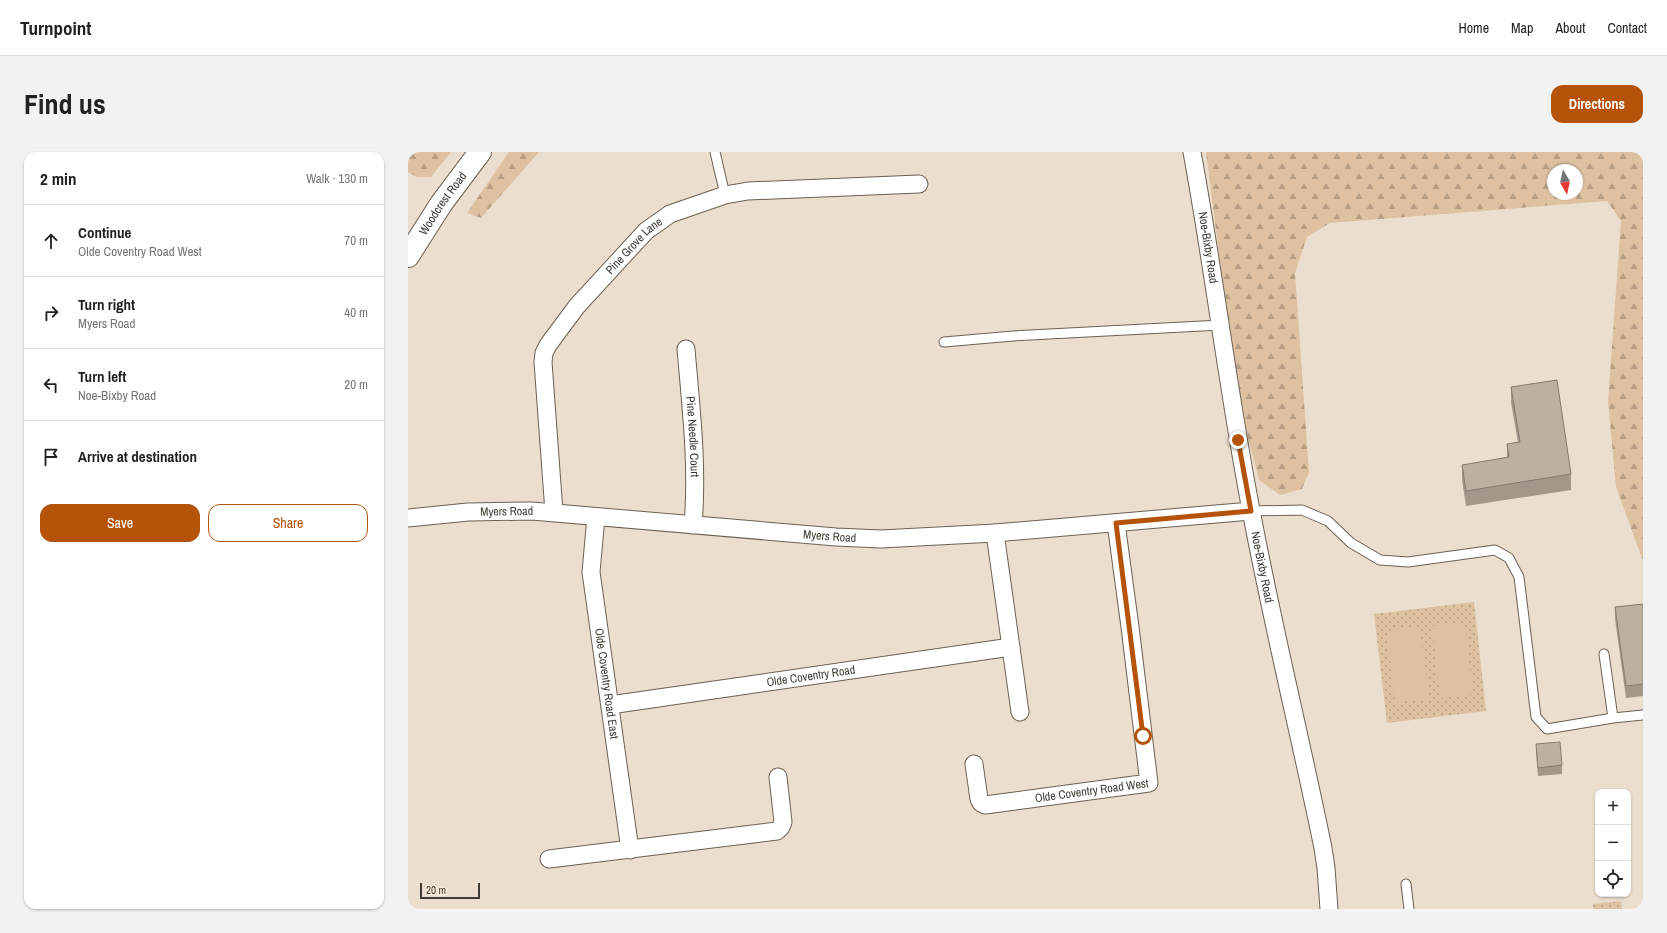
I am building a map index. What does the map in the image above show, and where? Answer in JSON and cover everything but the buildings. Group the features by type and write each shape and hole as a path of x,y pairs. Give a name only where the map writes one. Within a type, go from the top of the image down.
{"street":[{"name":"Woodcrest Road","path":"408,256 441,204 480,152"},
{"name":"Noe-Bixby Road","path":"1192,152 1251,511 1323,848 1329,909"},
{"name":"Pine Grove Lane","path":"554,512 542,362 546,349 577,306 646,231 670,214 725,195 748,191 919,184"},
{"name":"Pine Needle Court","path":"686,349 695,466 695,502 693,525"},
{"name":"Myers Road","path":"408,518 500,511 554,512 596,517 836,537 881,539 995,534 1251,511"},
{"name":"Olde Coventry Road East","path":"596,517 591,572 630,850"},
{"name":"Olde Coventry Road West","path":"974,764 979,799 981,803 986,805 1149,783 1116,523"},
{"path":"995,534 1020,712"},
{"name":"Olde Coventry Road","path":"610,705 1011,646"},
{"path":"549,859 777,831 783,822 778,777"}],"lane":[{"path":"714,152 725,195"},
{"path":"944,342 1013,336 1221,325"},
{"path":"1251,511 1302,510 1328,521 1351,543 1380,560 1408,562 1495,550 1509,558 1519,577 1536,717 1547,728 1643,715"},
{"path":"1604,654 1613,718"},
{"path":"1406,884 1409,909"}],"green space":[{"path":"408,152 451,152 431,177 417,177 408,172"},
{"path":"509,152 539,152 481,218 467,213"},
{"path":"1206,152 1643,152 1643,561 1616,487 1608,402 1621,221 1607,201 1330,223 1307,237 1295,273 1309,472 1302,489 1280,495 1259,480 1237,395"},
{"path":"1474,602 1486,711 1387,723 1374,614"},
{"path":"1465,623 1473,694 1440,698 1432,626"},
{"path":"1420,627 1429,699 1395,703 1387,631"},
{"path":"1621,901 1622,909 1593,909 1593,904"}],"route":[{"path":"1143,736 1116,523 1251,511 1238,440"}]}
